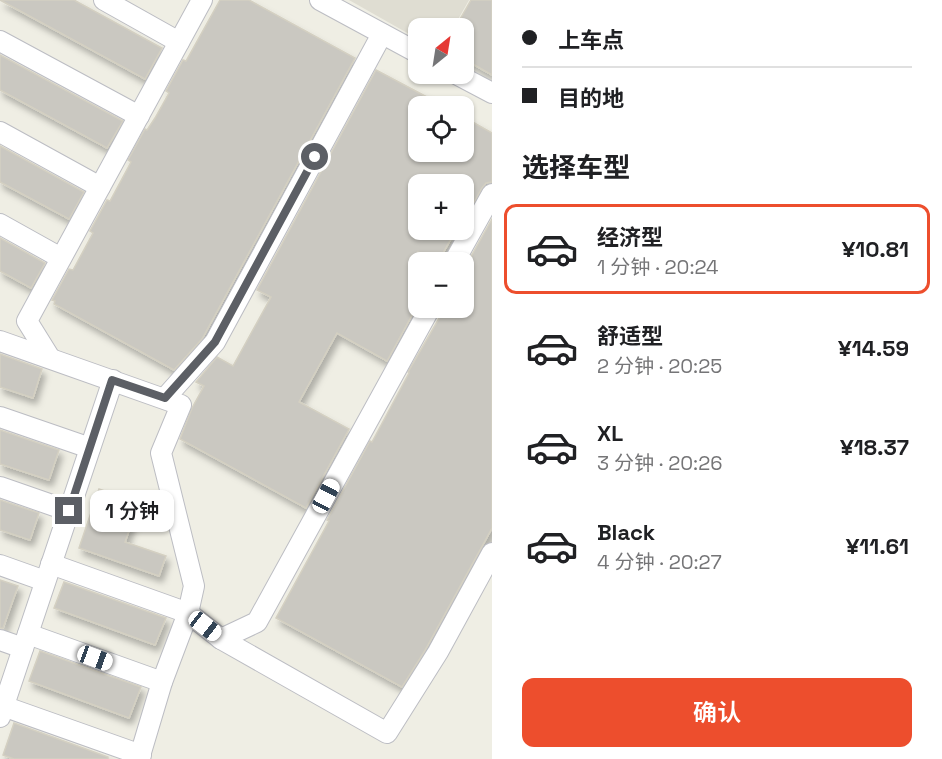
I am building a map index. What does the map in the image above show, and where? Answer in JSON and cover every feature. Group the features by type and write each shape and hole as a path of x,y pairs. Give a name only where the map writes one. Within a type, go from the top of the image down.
{"street":[{"path":"104,0 179,42"},
{"path":"50,358 27,321 202,0"},
{"path":"320,0 408,48"},
{"path":"165,398 215,342 382,34"},
{"path":"0,40 139,116"},
{"path":"474,84 492,93"},
{"path":"0,132 100,187"},
{"path":"460,252 492,194"},
{"path":"0,224 61,258"},
{"path":"222,639 257,622 424,318"},
{"path":"0,341 165,398 181,405 161,453 194,586 188,613 162,682 140,757 1,710 112,380"},
{"path":"0,417 90,448"},
{"path":"0,487 69,511"},
{"path":"0,565 48,572 188,613 222,639 387,733 438,652 492,553"},
{"path":"0,640 25,641 162,682"}],"shaded area":[{"path":"349,0 469,0 459,18 408,18 408,33"}],"building":[{"path":"0,0 74,0 162,48 145,79"},
{"path":"220,0 249,0 355,58 202,339 174,370 54,304 55,301 52,300 69,269 73,270 93,233 90,231 107,200 110,201 131,162 128,160 145,129 147,130 155,118 169,93 166,91 183,60 186,61"},
{"path":"471,0 492,0 492,75 474,65 474,18 461,18"},
{"path":"0,55 123,121 107,148 0,90"},
{"path":"376,70 425,96 408,96 408,162 474,162 474,123 492,133 492,182 486,183 474,202 474,174 408,174 408,240 450,240 444,252 408,252 408,318 410,318 387,361 337,333 299,402 349,429 306,508 180,439 192,408 204,386 196,382 217,357 233,366 271,297 257,290"},
{"path":"0,146 84,192 69,219 0,182"},
{"path":"492,219 492,528 424,652 402,687 276,618 329,521 327,520 439,318 474,318 474,252"},
{"path":"0,238 45,263 31,288 0,271"},
{"path":"0,354 42,369 33,398 0,387"},
{"path":"0,430 59,450 49,480 0,464"},
{"path":"99,489 139,503 125,542 166,556 159,576 79,548"},
{"path":"0,500 39,513 30,540 0,530"},
{"path":"0,580 18,586 3,628 0,628"},
{"path":"64,582 166,618 155,645 54,608"},
{"path":"40,651 141,687 129,718 29,681"},
{"path":"14,723 108,757 108,759 14,759 3,755"}],"route":[{"path":"69,511 112,380 165,398 215,342 315,157"}]}
